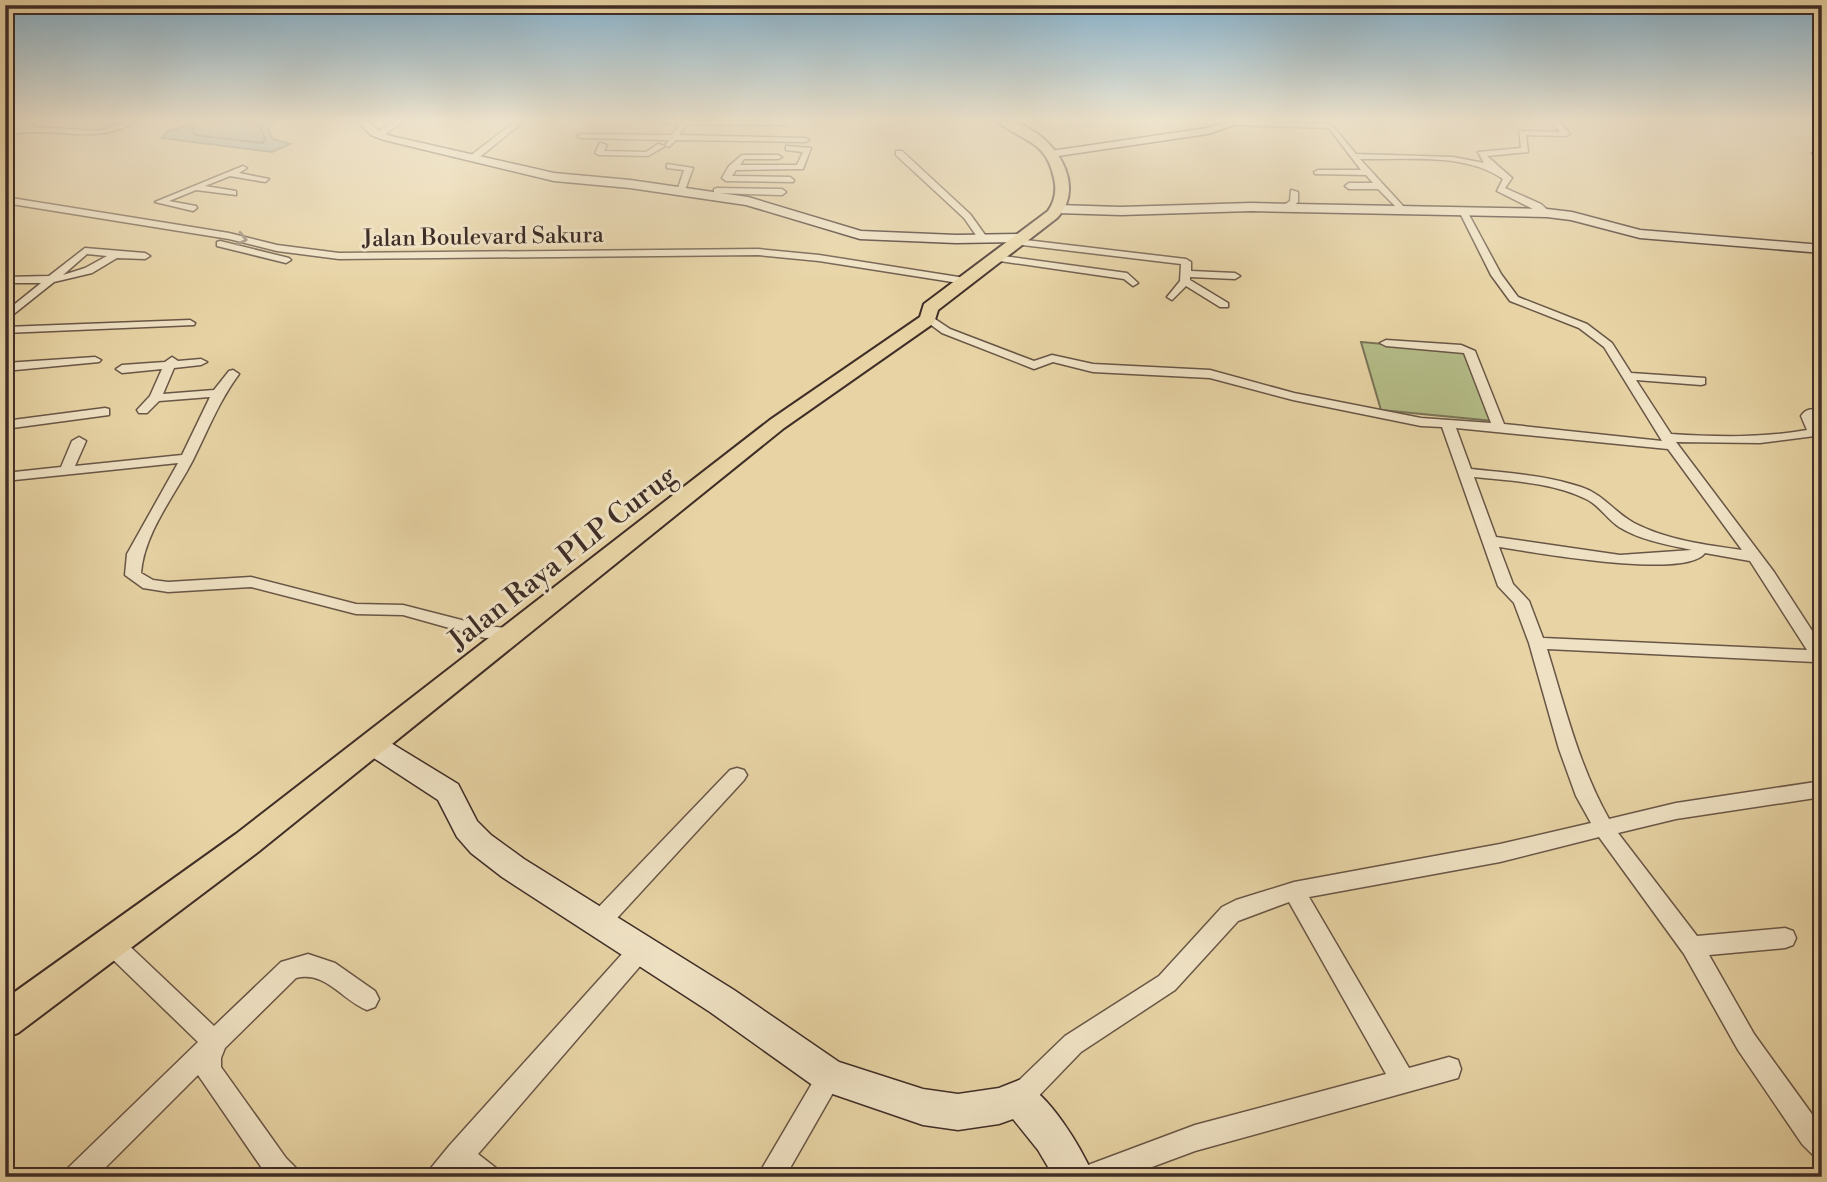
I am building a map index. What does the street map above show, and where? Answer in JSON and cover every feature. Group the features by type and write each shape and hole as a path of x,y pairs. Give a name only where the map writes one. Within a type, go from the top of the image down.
{"main road":[{"path":"1058,209 1062,195 1059,176"},
{"name":"Jalan Raya PLP Curug","path":"5,1021 112,944 372,744 812,398 928,319 930,308 960,285 990,249 1019,240 1058,209"}],"street":[{"path":"193,208 159,202 229,176"},
{"path":"125,219 206,189 232,176"},
{"path":"255,176 265,179"},
{"path":"550,176 751,196 782,192"},
{"path":"681,191 686,176"},
{"path":"727,176 726,178 790,180"},
{"path":"751,196 760,176"},
{"path":"924,176 967,216 990,249"},
{"path":"1371,176 1401,209"},
{"path":"1505,176 1508,178 1500,189 1547,214"},
{"path":"1349,186 1382,186"},
{"path":"196,187 233,192"},
{"path":"717,191 751,196 860,235 990,249 1055,268 1127,276 1133,283"},
{"path":"1287,208 1294,202 1294,192"},
{"name":"Jalan Boulevard Sakura","path":"5,200 206,232 277,248 339,256 754,260 960,285"},
{"path":"1058,209 1401,209 1547,214 1572,216 1633,233 1822,249"},
{"name":"Jalan Boulevard Sakura","path":"5,210 191,239 260,256 327,264 604,258"},
{"path":"1463,211 1508,293 1522,303 1583,326 1601,338 1669,442 1755,557 1819,652"},
{"path":"191,239 206,232"},
{"path":"1019,240 1186,262 1186,278 1172,297"},
{"path":"1096,272 1105,250"},
{"path":"5,318 85,251 112,251 116,253 114,255"},
{"path":"5,280 46,281 81,276 114,255 145,256"},
{"path":"1055,268 1063,263 1065,258"},
{"path":"1186,278 1235,276"},
{"path":"1186,278 1224,305"},
{"path":"928,319 946,331 1034,365 1052,358 1093,368 1210,374 1343,407 1448,425 1669,442 1786,438 1815,432 1807,416 1811,413 1822,413"},
{"path":"5,330 127,329 190,323"},
{"path":"1385,343 1461,348 1469,351 1499,427"},
{"path":"5,367 94,360"},
{"path":"122,369 201,362"},
{"path":"143,410 155,398 170,363"},
{"path":"233,374 218,393 187,458 135,554 134,575 149,584 168,587 251,582 356,609 413,611 485,632 511,633"},
{"path":"1628,376 1701,381"},
{"path":"155,398 218,393"},
{"path":"5,425 105,412"},
{"path":"1448,425 1506,586 1521,601 1568,749 1586,796 1602,827 1692,947 1746,1042 1811,1135 1822,1146"},
{"path":"66,470 79,441"},
{"path":"129,464 136,449"},
{"path":"5,477 187,458"},
{"path":"1465,472 1538,481 1582,492 1600,501 1625,524 1641,532 1755,557"},
{"path":"1489,541 1620,560 1690,557 1696,555 1702,547"},
{"path":"1536,643 1819,652"},
{"path":"372,744 449,792 467,829 481,844 722,1001 830,1077 923,1107 958,1112 999,1106 1018,1098 1073,1044 1167,983 1230,914 1256,902 1294,891 1500,853 1676,811 1822,789"},
{"path":"599,922 737,775"},
{"path":"1294,891 1403,1081"},
{"path":"1692,947 1785,938"},
{"path":"112,944 215,1043"},
{"path":"440,1177 640,950"},
{"path":"78,1177 289,969 308,964 327,971 367,999"},
{"path":"215,1043 209,1058 209,1071 277,1174"},
{"path":"1089,1177 1195,1138 1449,1069"},
{"path":"770,1177 830,1077"},
{"path":"1018,1098 1051,1137 1075,1177"},
{"path":"458,1156 487,1177"}],"green space":[{"path":"1361,342 1464,351 1494,421 1381,410"}]}
